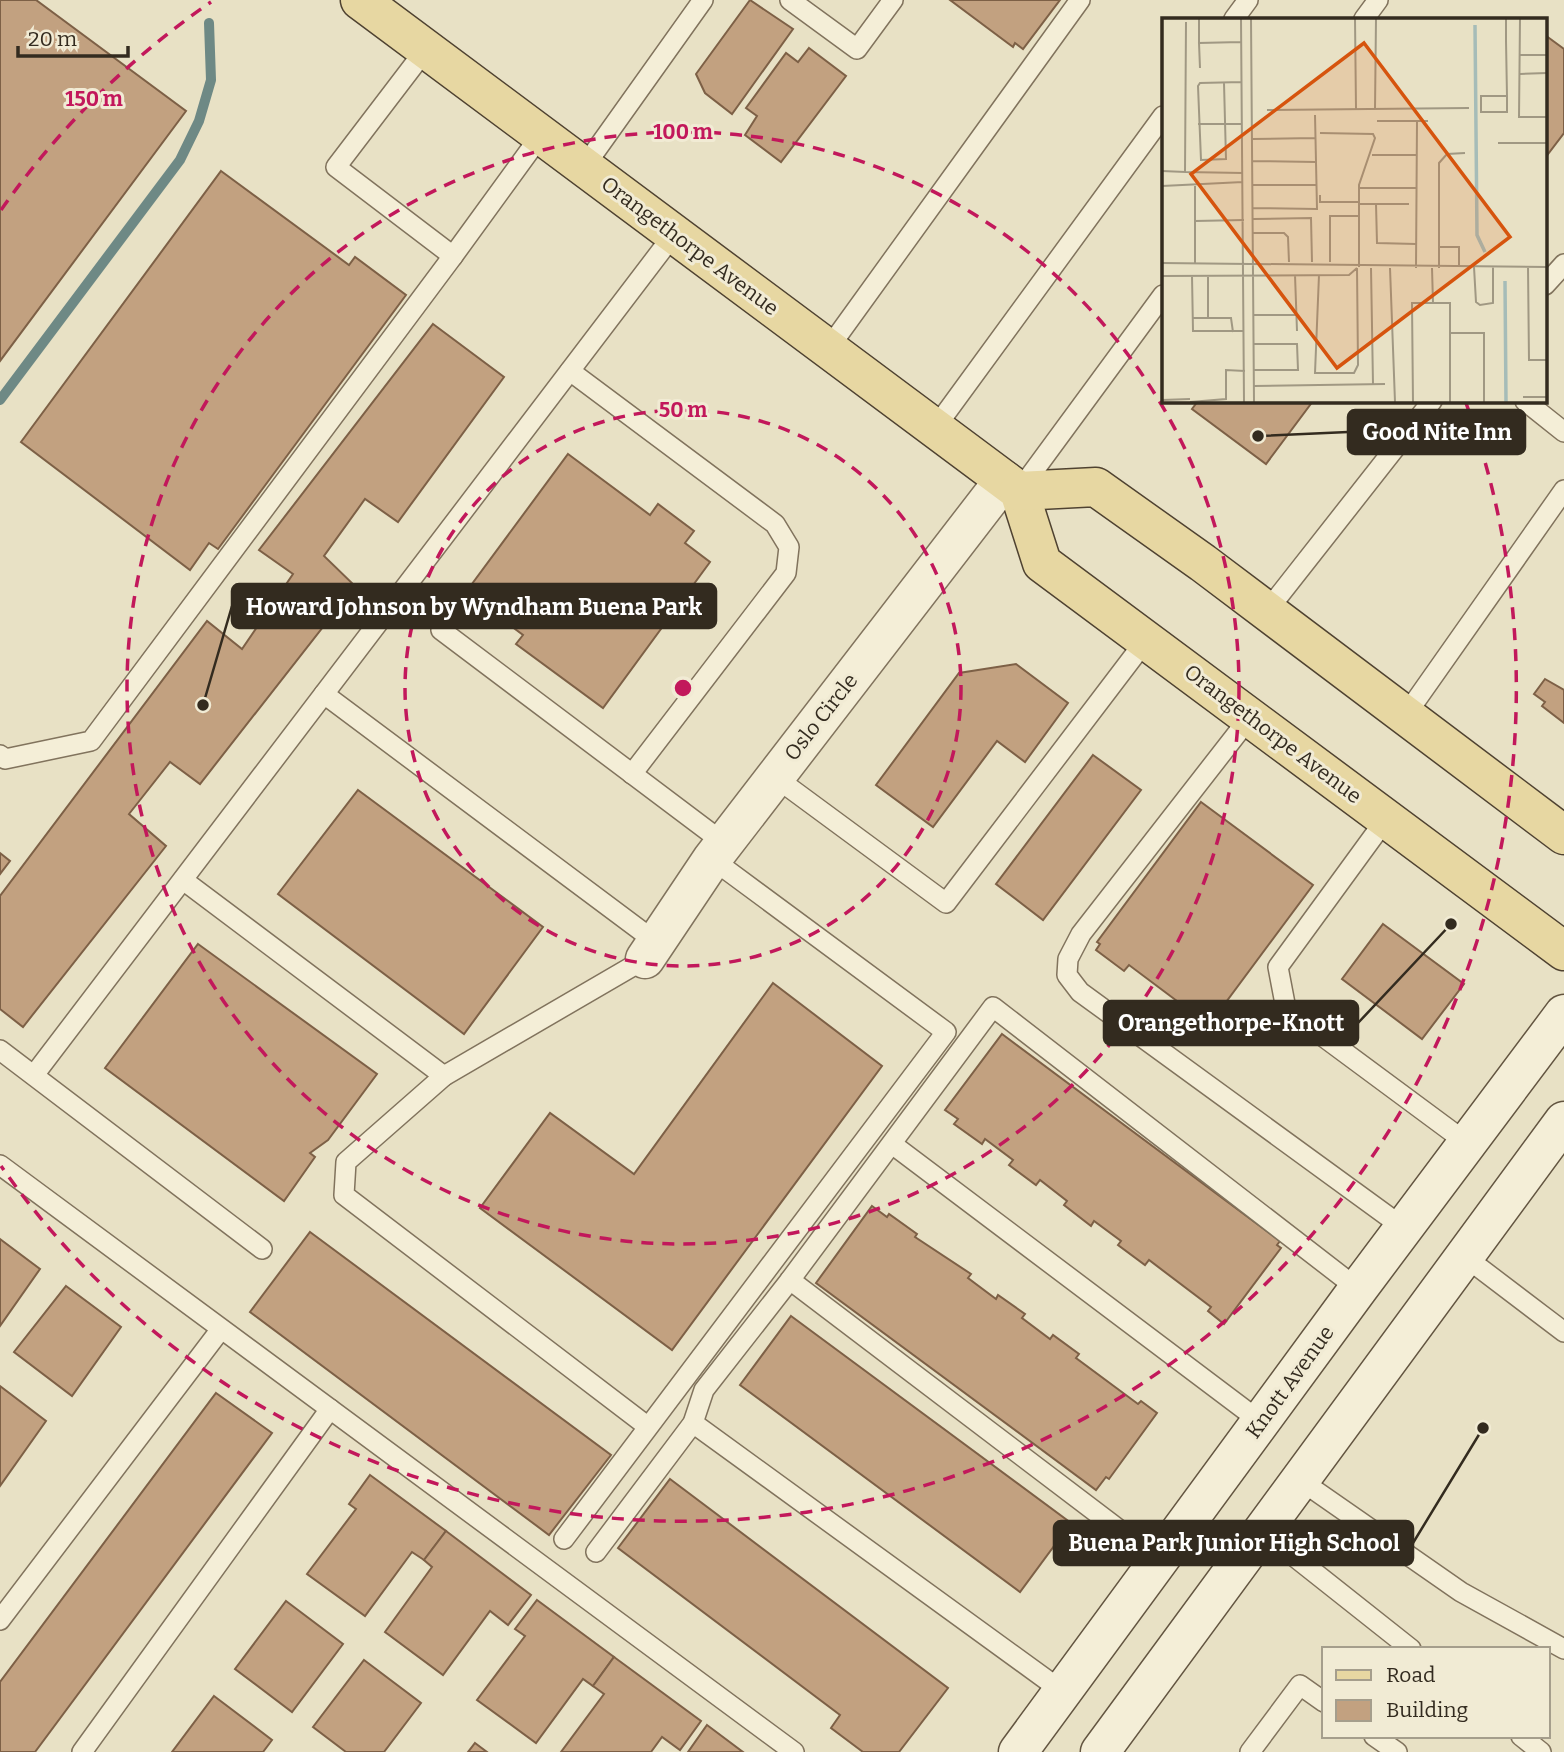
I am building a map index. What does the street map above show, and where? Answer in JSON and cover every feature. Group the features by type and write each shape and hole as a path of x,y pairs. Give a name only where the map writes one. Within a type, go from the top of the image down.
{"main road":[{"name":"Orangethorpe Avenue","path":"360,0 1012,485 1042,563 1564,951"},
{"path":"1012,485 1096,486 1564,835"},
{"name":"Oslo Circle","path":"651,950 718,851 775,777 1012,485"},
{"name":"Knott Avenue","path":"1018,1752 1564,1014"},
{"path":"1100,1752 1564,1121"}],"lane":[{"path":"584,167 703,0"},
{"path":"790,0 857,49 892,0"},
{"path":"828,349 1080,0"},
{"path":"1235,18 1248,0"},
{"path":"1365,18 1378,0"},
{"path":"426,48 336,167 453,256"},
{"path":"934,428 1162,117"},
{"path":"0,755 5,759 91,741 541,135"},
{"path":"34,1075 674,234"},
{"path":"1546,284 1564,264"},
{"path":"1012,485 1162,296"},
{"path":"570,371 775,524 789,547 786,573 632,774"},
{"path":"1267,611 1432,402"},
{"path":"1526,402 1564,432"},
{"path":"1405,716 1564,489"},
{"path":"441,630 632,774 718,851 946,1032 564,1539"},
{"path":"775,777 946,903 1146,640"},
{"path":"324,694 651,950 444,1076 346,1162 344,1195 647,1426"},
{"path":"1250,717 1081,934 1068,959 1067,975 1080,992 1404,1228"},
{"path":"1386,819 1278,967 1286,1009 1467,1143"},
{"path":"183,880 444,1076"},
{"path":"596,1552 693,1423 704,1390 790,1280 993,1007 1358,1289"},
{"path":"0,1050 262,1249"},
{"path":"892,1144 1261,1422"},
{"path":"0,1166 794,1752"},
{"path":"1464,1256 1564,1332"},
{"path":"790,1280 1159,1560"},
{"path":"0,1620 222,1329"},
{"path":"82,1752 330,1409"},
{"path":"693,1423 1062,1691"},
{"path":"1300,1480 1461,1592 1564,1649"},
{"path":"1262,1531 1408,1647"},
{"path":"1250,1752 1300,1685 1322,1701"},
{"path":"1377,1738 1397,1752"},
{"path":"1524,1738 1541,1752"}],"building":[{"path":"0,0 36,0 186,111 0,361"},
{"path":"750,0 793,29 732,114 705,93 696,74"},
{"path":"950,0 1060,0 1023,49 1015,43 1013,47"},
{"path":"1546,36 1564,49 1564,133 1546,157"},
{"path":"809,48 846,76 781,162 745,135 757,116 746,108 786,53 798,62"},
{"path":"221,171 349,265 355,257 406,295 218,549 209,543 190,570 21,442"},
{"path":"433,324 504,377 398,522 365,499 324,556 355,586 200,784 170,762 129,814 166,846 23,1027 0,1009 0,896 207,621 242,649 293,574 259,550"},
{"path":"1197,402 1312,402 1266,464 1192,409"},
{"path":"568,454 650,515 658,504 694,531 685,543 710,562 603,708 516,644 523,635 466,592"},
{"path":"1016,664 1068,703 1025,762 997,741 933,827 876,785 959,673"},
{"path":"1545,679 1564,690 1564,723 1542,706 1545,702 1534,694"},
{"path":"1093,755 1141,790 1043,920 996,884"},
{"path":"358,790 543,927 464,1034 278,894"},
{"path":"1201,802 1313,885 1209,1025 1129,965 1124,971 1096,950 1100,944 1097,942"},
{"path":"0,853 10,861 0,874"},
{"path":"1383,924 1464,984 1422,1039 1342,979"},
{"path":"198,944 377,1074 328,1140 310,1153 315,1157 284,1201 105,1068"},
{"path":"773,983 882,1066 672,1350 480,1208 550,1113 634,1174"},
{"path":"1002,1034 1280,1241 1277,1245 1281,1248 1224,1324 1208,1311 1211,1307 1149,1260 1145,1265 1118,1245 1121,1241 1094,1221 1091,1226 1064,1205 1067,1201 1040,1180 1036,1185 1009,1165 1013,1160 985,1139 982,1144 954,1124 958,1119 945,1110"},
{"path":"872,1206 887,1217 889,1214 917,1234 915,1237 971,1274 968,1278 996,1299 998,1295 1025,1314 1022,1318 1050,1339 1053,1335 1079,1354 1076,1358 1138,1404 1141,1401 1157,1413 1109,1479 1106,1477 1096,1490 816,1283"},
{"path":"310,1232 611,1455 549,1535 250,1312"},
{"path":"0,1239 40,1269 0,1326"},
{"path":"66,1286 121,1327 72,1396 14,1352"},
{"path":"791,1316 1071,1523 1020,1592 740,1385"},
{"path":"0,1386 46,1421 0,1486"},
{"path":"216,1393 272,1433 35,1752 0,1752 0,1682"},
{"path":"370,1475 446,1531 424,1560 412,1552 365,1616 307,1574 356,1509 349,1504"},
{"path":"670,1479 948,1688 899,1752 863,1752 831,1728 840,1715 618,1548"},
{"path":"446,1531 531,1595 508,1625 490,1611 443,1675 385,1632 432,1567 424,1560"},
{"path":"537,1600 614,1657 593,1686 583,1679 536,1743 477,1700 525,1636 515,1629"},
{"path":"286,1601 343,1644 292,1712 235,1669"},
{"path":"614,1657 701,1721 680,1750 662,1737 651,1752 561,1752 604,1694 593,1686"},
{"path":"364,1660 421,1703 384,1752 346,1752 313,1727"},
{"path":"214,1696 272,1740 263,1752 172,1752"},
{"path":"707,1725 743,1752 688,1752"},
{"path":"475,1743 487,1752 468,1752"}],"waterway":[{"path":"0,400 180,160 199,121 211,80 209,23"}],"place":[{"name":"Good Nite Inn","path":"1258,436"},
{"name":"Howard Johnson by Wyndham Buena Park","path":"203,705"},
{"name":"Orangethorpe-Knott","path":"1451,924"},
{"name":"Buena Park Junior High School","path":"1483,1428"}]}
